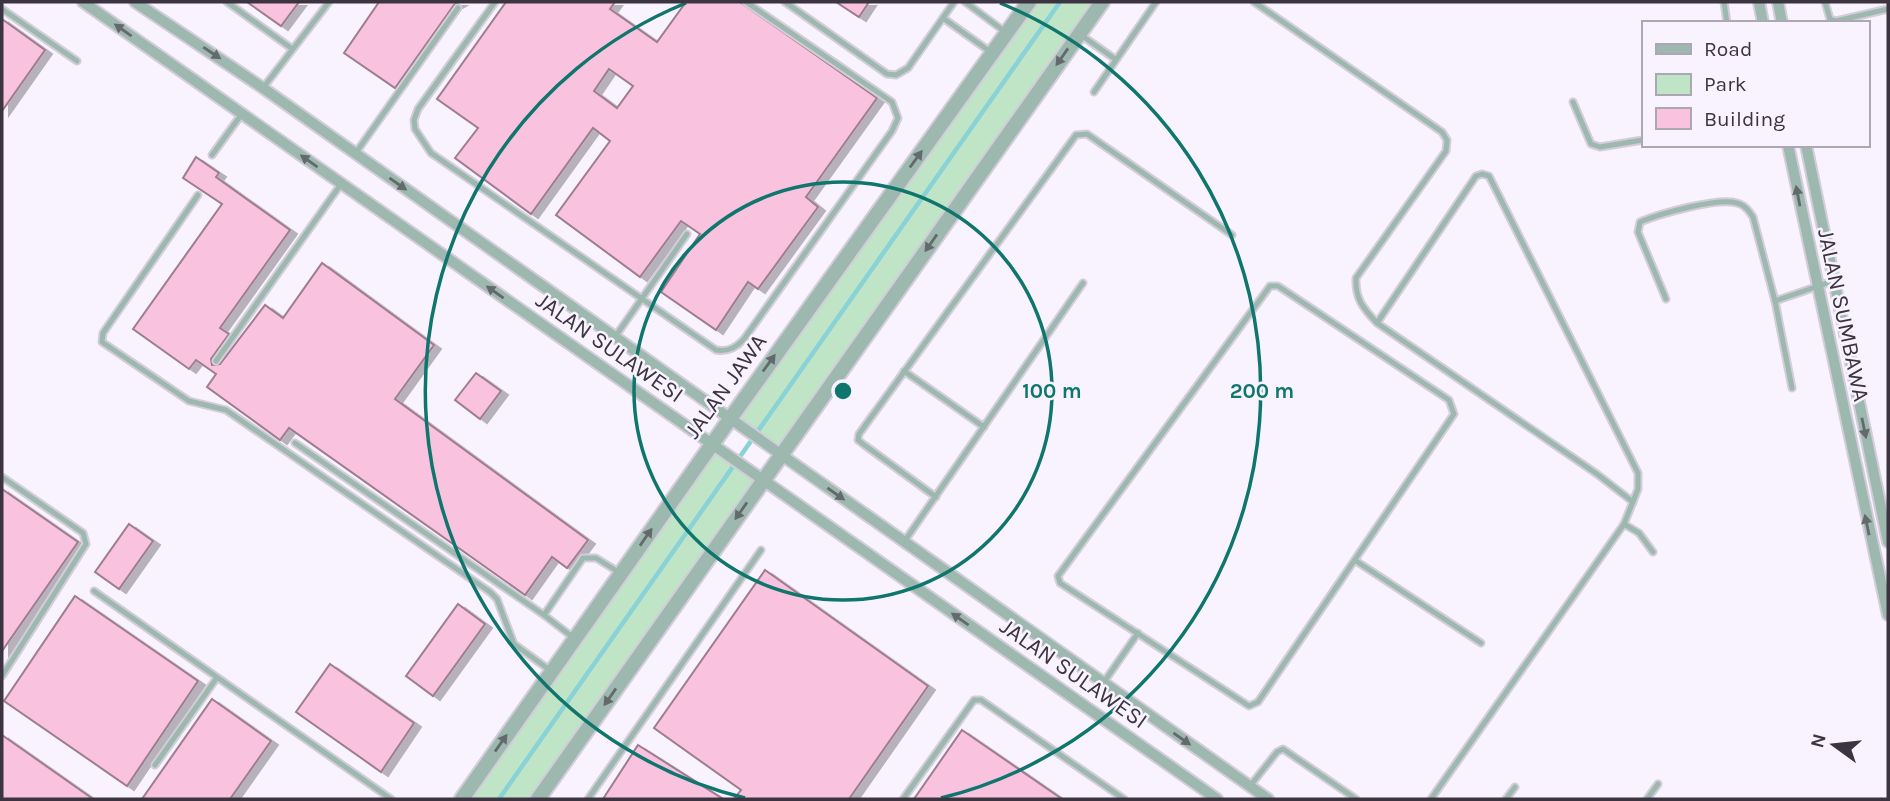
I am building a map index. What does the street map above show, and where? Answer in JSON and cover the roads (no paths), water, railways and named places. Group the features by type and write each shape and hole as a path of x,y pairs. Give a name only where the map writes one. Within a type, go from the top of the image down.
{"street":[{"name":"JALAN SULAWESI","path":"83,2 1217,799"},
{"name":"JALAN SULAWESI","path":"135,2 263,88 1268,799"},
{"name":"JALAN JAWA","path":"462,799 621,574 735,423 1029,2"},
{"path":"538,799 757,477 1102,2"},
{"path":"1759,2 1763,21"},
{"path":"1778,2 1782,21"},
{"name":"JALAN SUMBAWA","path":"1788,147 1816,287 1888,615"},
{"name":"JALAN SUMBAWA","path":"1806,147 1888,542"},
{"path":"1875,561 1888,558"}],"lane":[{"path":"228,2 291,48"},
{"path":"263,88 291,48 329,2"},
{"path":"495,2 418,109 414,120 415,129 431,153 716,349 731,350 739,345 892,131 898,118 892,102 746,2"},
{"path":"785,2 887,74 896,75 908,68 954,2"},
{"path":"965,2 1007,33"},
{"path":"1094,92 1156,2"},
{"path":"1254,2 1442,132 1447,140 1446,151 1356,278 1360,305 1377,323 1597,474 1633,502"},
{"path":"1724,2 1727,21"},
{"path":"1825,2 1830,19 1836,21 1888,9"},
{"path":"355,154 458,8"},
{"path":"2,9 77,61"},
{"path":"943,18 992,53"},
{"path":"1079,34 1115,60"},
{"path":"1573,102 1591,144 1600,147 1642,140"},
{"path":"212,155 242,114"},
{"path":"936,497 858,440 859,434 1076,135 1081,132 1232,235"},
{"path":"1377,323 1476,176 1489,176 1639,473 1638,489 1623,524 1432,799"},
{"path":"216,362 341,184"},
{"path":"198,195 103,333 102,342 189,401 226,410 490,592 497,599 514,644 552,671"},
{"path":"1666,299 1638,232 1640,222 1670,211 1729,202 1745,207 1753,217 1775,301 1792,388"},
{"path":"615,337 687,234"},
{"path":"1775,301 1833,281"},
{"path":"904,542 1083,283"},
{"path":"1278,285 1449,400 1453,407 1452,422 1253,705 1246,705 1139,634 1060,583 1058,576 1270,286 1278,285"},
{"path":"904,371 984,427"},
{"path":"295,443 575,639"},
{"path":"2,477 83,533 86,544 2,676"},
{"path":"1623,524 1639,533 1653,552"},
{"path":"588,799 761,550"},
{"path":"544,615 583,558 596,558 621,574"},
{"path":"1356,561 1481,643"},
{"path":"94,591 391,799"},
{"path":"1103,683 1139,634"},
{"path":"155,765 216,679"},
{"path":"903,799 974,700 981,701 1124,799"},
{"path":"1250,786 1277,751 1283,750 1356,799"},
{"path":"1647,799 1658,784"},
{"path":"1506,799 1515,787"}],"waterway":[{"path":"499,799 1060,2"}]}
